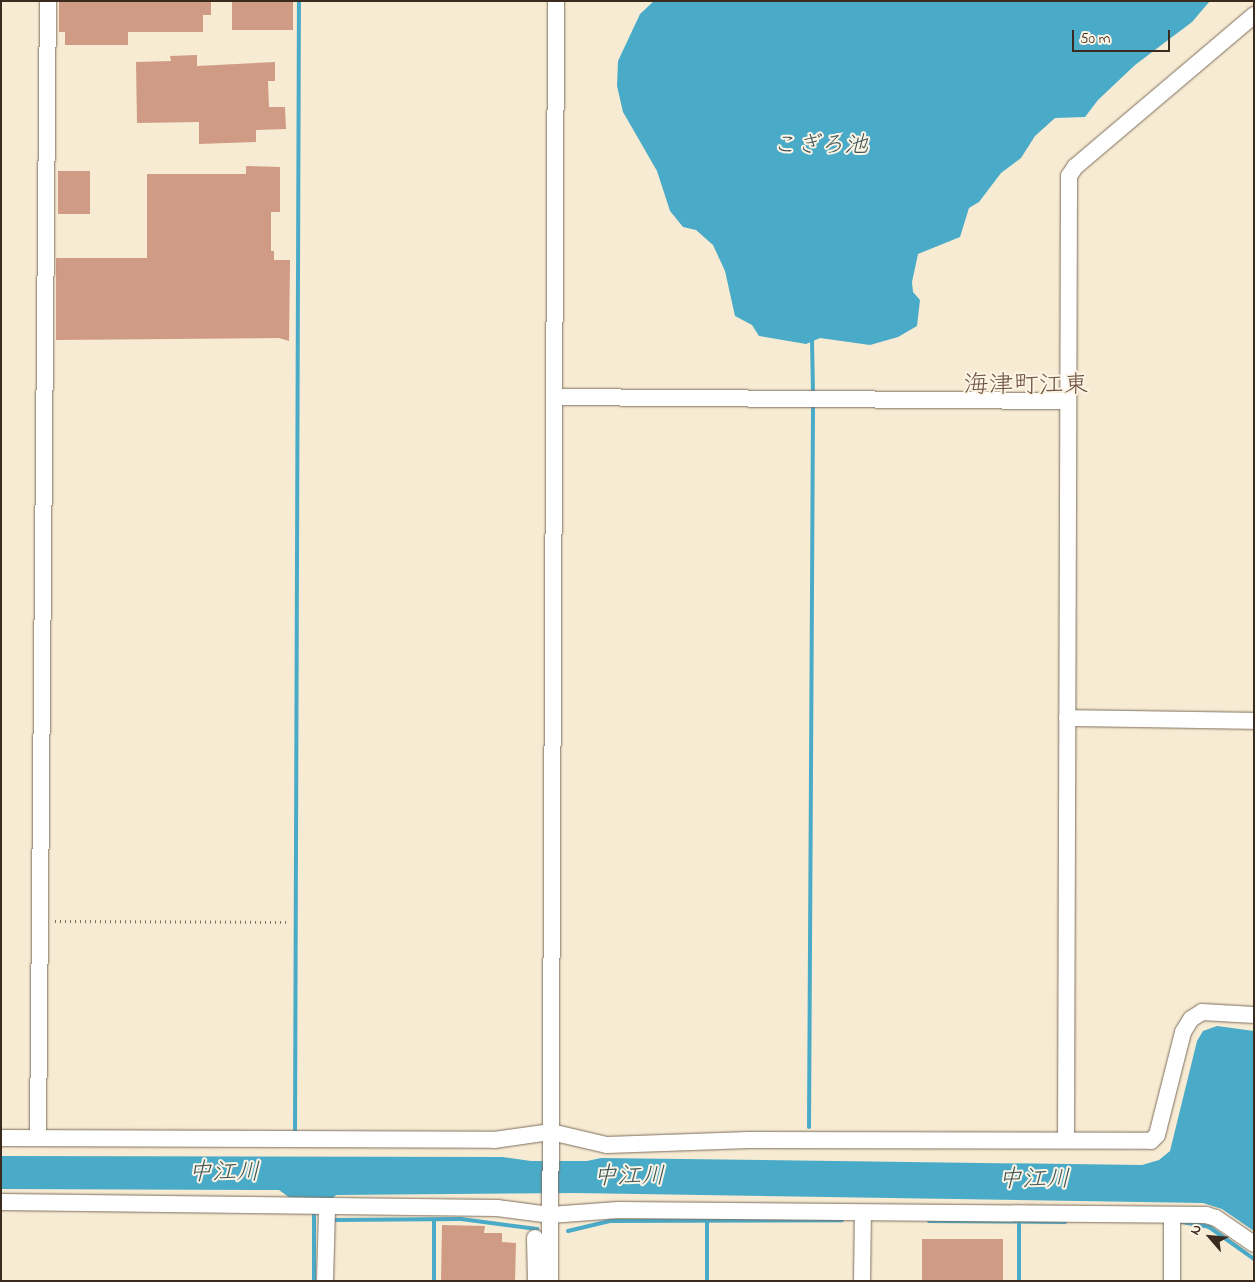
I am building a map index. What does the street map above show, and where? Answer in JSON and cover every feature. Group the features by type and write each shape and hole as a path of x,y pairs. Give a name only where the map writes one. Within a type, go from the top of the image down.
{"street":[{"path":"38,1138 48,1"},
{"path":"550,1281 556,1"},
{"path":"1066,1140 1069,176 1075,167 1254,15"},
{"path":"555,397 1068,401"},
{"path":"1067,718 1254,721"},
{"path":"1,1138 551,1139 607,1145 749,1140 1151,1141 1157,1135 1183,1032 1191,1019 1202,1012 1254,1015"},
{"path":"1,1202 271,1203 281,1208 1206,1214 1216,1218 1254,1244"},
{"path":"325,1208 326,1281"},
{"path":"862,1281 863,1213"},
{"path":"1172,1215 1172,1281"},
{"path":"534,1238 536,1281"}],"path":[{"path":"40,921 289,922"}],"water":[{"name":"こぎろ池","path":"654,1 1210,1 1192,22 1135,65 1098,100 1085,117 1055,118 1035,136 1021,158 1001,173 979,202 969,208 960,237 918,254 912,282 913,292 920,300 917,326 898,337 870,345 820,338 806,344 759,336 752,325 735,316 725,271 713,245 696,230 683,227 670,211 657,171 623,112 617,86 618,61 640,14"},
{"name":"中江川","path":"1217,1026 1254,1031 1254,1231 1222,1209 1203,1203 575,1193 336,1195 332,1199 290,1198 279,1190 1,1189 1,1156 502,1157 531,1161 587,1161 601,1158 1142,1165 1159,1160 1170,1151 1197,1041 1203,1031"}],"building":[{"path":"59,1 211,1 211,15 203,15 203,32 128,32 128,45 65,45 65,32 59,32"},
{"path":"232,1 293,1 293,30 232,30"},
{"path":"197,55 197,66 275,62 275,81 268,81 269,107 285,107 286,129 256,130 256,142 199,144 199,122 137,123 136,62 171,61 170,56"},
{"path":"246,166 280,167 280,212 271,212 271,251 274,251 274,260 290,260 289,341 279,338 56,340 56,258 147,258 147,174 246,174"},
{"path":"58,171 90,171 90,214 58,214"},
{"path":"442,1225 485,1226 484,1233 502,1233 502,1242 516,1243 515,1281 441,1281"},
{"path":"922,1239 1003,1239 1003,1281 922,1281"}],"waterway":[{"path":"295,1134 299,1"},
{"path":"812,340 813,393"},
{"path":"809,1127 813,403"},
{"path":"314,1211 314,1281"},
{"path":"333,1220 461,1219 537,1229"},
{"path":"434,1220 434,1281"},
{"path":"568,1231 610,1221 842,1220"},
{"path":"707,1221 707,1281"},
{"path":"929,1221 1065,1222"},
{"path":"1019,1222 1019,1281"},
{"path":"1182,1222 1209,1227 1254,1259"}],"district":[{"name":"海津町江東","path":"1026,386"}]}
